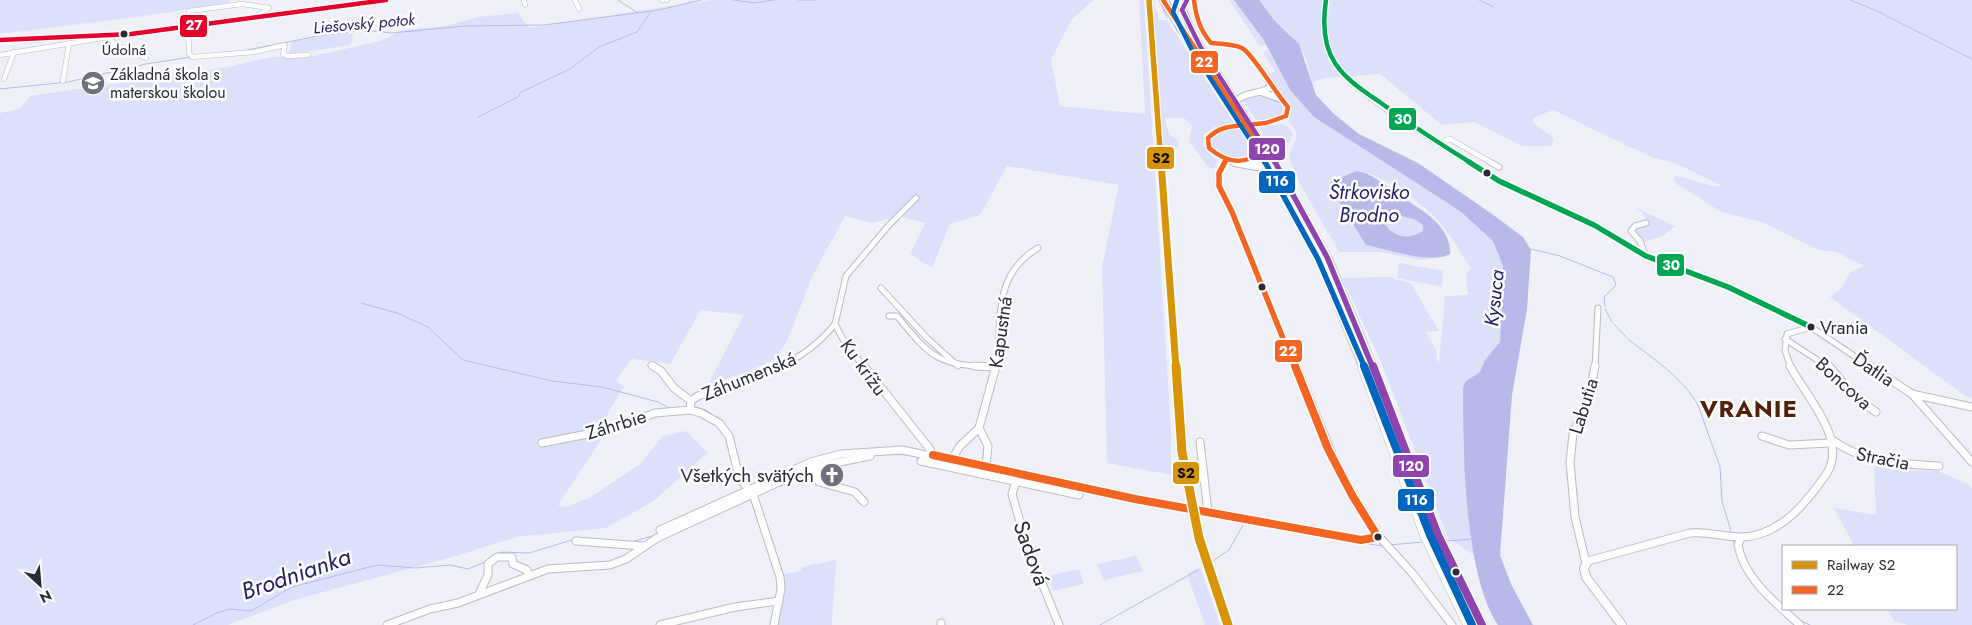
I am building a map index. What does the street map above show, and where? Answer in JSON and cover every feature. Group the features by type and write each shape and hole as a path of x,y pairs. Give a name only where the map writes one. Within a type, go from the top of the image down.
{"highway":[{"path":"1179,0 1179,10"}],"main road":[{"path":"1163,0 1181,30 1185,32"},
{"path":"1179,0 1179,10 1185,32 1282,185 1316,252 1346,319 1431,536 1470,625"},
{"path":"1179,10 1284,177 1328,260 1354,319 1431,536"},
{"path":"1236,101 1246,92 1271,88"},
{"path":"1258,91 1281,99"},
{"path":"1226,160 1248,161 1255,159 1261,150"},
{"path":"1226,160 1268,169 1282,185"},
{"path":"1436,548 1482,625"}],"street":[{"path":"0,55 69,43 384,0"},
{"path":"575,0 579,9"},
{"path":"662,0 667,0"},
{"path":"1194,0 1199,28 1209,41 1236,45 1253,55 1271,88 1288,107 1288,112 1280,120 1231,126 1219,129 1208,138 1207,142 1212,151 1226,160 1217,170 1216,180 1232,212 1328,449 1352,496 1378,537 1388,546 1438,605 1452,625"},
{"name":"Ďatlia","path":"1326,0 1323,19 1329,49 1341,71 1379,102 1442,146 1499,181 1594,225 1646,256 1745,295 1811,327 1912,394 1972,462"},
{"path":"254,18 269,8 260,2 246,1 189,11 187,27 191,57 254,52 285,45 282,54 287,56 308,55"},
{"path":"0,40 111,37"},
{"path":"111,37 115,44 146,58"},
{"path":"63,81 69,43"},
{"path":"4,80 14,52"},
{"path":"1442,146 1444,141 1450,139 1499,167"},
{"name":"Ku krížu","path":"916,198 889,225 846,276 835,324 845,343 931,459"},
{"path":"1646,223 1635,226 1631,231 1640,241 1646,256"},
{"name":"Kapustná","path":"979,428 996,367 998,316 1008,279 1024,256 1038,248"},
{"path":"881,288 927,338 958,366"},
{"name":"Labutia","path":"1598,308 1592,391 1573,434 1571,473 1578,534 1587,562 1584,568 1586,577 1622,625"},
{"path":"889,316 897,316 930,356 943,363 958,366 996,367"},
{"name":"Záhumenská","path":"690,410 691,401 724,385 757,375 797,358 826,338 835,324"},
{"path":"1587,562 1690,533 1713,531 1741,538 1780,526 1792,518 1831,467 1833,457 1827,426 1792,370 1786,356 1785,340 1789,333 1811,327"},
{"name":"Boncova","path":"1785,340 1829,366 1857,399 1876,412"},
{"path":"651,365 661,371 674,388 691,401"},
{"name":"Ďatlia","path":"1912,394 1972,407"},
{"path":"690,410 701,413 719,424 729,436 739,477 750,492 780,577 781,589 774,625"},
{"name":"Záhrbie","path":"542,443 613,429 655,413 690,410"},
{"path":"952,459 957,446 969,439 979,428 986,435 990,454 986,467"},
{"name":"Stračia","path":"1762,436 1782,446 1831,441 1844,450 1885,462 1939,466"},
{"path":"1200,442 1208,512"},
{"path":"387,625 430,609 458,603 548,570 610,565 638,553 643,546 662,533 750,492 842,454 872,450 902,450 931,459 1017,478 1361,540 1378,537"},
{"path":"750,492 817,464 870,456"},
{"path":"921,461 952,459 986,467 1017,478 1079,495"},
{"path":"817,464 816,476 819,482 855,492 864,502"},
{"name":"Sadová","path":"1017,478 1012,494 1027,546 1059,625"},
{"path":"1741,538 1738,545 1741,560 1772,600 1782,609"},
{"path":"576,541 643,546"},
{"path":"479,594 488,575 488,564 498,557 512,557 513,564 527,570 528,576"},
{"path":"660,625 735,607 779,601"},
{"path":"1783,610 1800,625"}],"shaded area":[{"path":"0,0 229,0 231,2 152,15 0,34"},
{"path":"692,0 692,3 711,0 1094,0 1072,19 1051,59 1060,106 1145,114 1139,0 1144,0 1171,432 1171,475 1107,463 1102,266 1119,185 1007,166 980,215 950,224 932,268 910,254 925,223 898,216 872,223 845,216 813,275 787,341 775,359 741,375 708,384 744,315 701,310 670,364 632,359 616,380 624,387 609,411 601,440 558,505 565,507 591,497 640,464 663,436 686,431 707,453 655,500 606,528 516,537 456,556 294,600 228,625 0,625 0,113 19,109 30,96 227,67 271,57 314,56 380,41 403,30 445,26 478,17 518,13 529,28 684,4"},
{"path":"1151,0 1154,0 1159,20 1167,20 1234,123 1216,126 1204,134 1203,146 1218,163 1214,168 1209,168 1189,141 1192,126 1184,118 1165,118 1169,134 1178,140 1179,146 1168,157 1163,157"},
{"path":"1229,0 1234,0 1266,45 1260,46"},
{"path":"1259,0 1972,0 1972,398 1964,395 1830,297 1840,290 1850,273 1863,266 1836,252 1819,250 1762,222 1721,212 1674,182 1674,176 1722,186 1675,163 1653,158 1553,110 1533,118 1533,123 1554,138 1551,146 1522,146 1475,122 1442,125 1380,74 1325,78 1312,82 1305,55 1289,33 1274,20"},
{"path":"353,32 351,45 289,54 292,41"},
{"path":"1268,50 1290,90 1314,117 1460,211 1493,241 1503,266 1500,342 1485,360 1480,372 1466,381 1463,408 1463,440 1474,555 1448,538 1381,362 1342,278 1388,277 1411,283 1439,331 1426,332 1437,352 1436,357 1439,363 1445,296 1468,295 1466,275 1471,269 1457,246 1435,217 1402,191 1365,172 1356,171 1342,178 1366,245 1432,259 1420,260 1382,252 1339,252 1300,184 1289,158 1297,136 1293,127 1288,122 1292,109 1267,73 1275,72 1264,54 1264,51"},
{"path":"1249,93 1275,97 1284,105 1284,113 1269,121 1257,122 1242,99"},
{"path":"1281,124 1288,127 1293,134 1285,152 1284,162 1258,126"},
{"path":"1226,128 1241,128 1257,154 1247,160 1236,160 1220,154 1210,141 1211,137"},
{"path":"1631,206 1675,226 1661,237 1642,242 1635,235 1634,229 1648,224 1642,212"},
{"path":"1401,216 1414,219 1423,225 1424,231 1404,236 1395,233 1386,226 1390,220"},
{"path":"1399,263 1443,271 1442,287 1397,278"},
{"path":"1874,466 1894,470 1938,471 1969,484 1972,488 1972,625 1908,625 1894,621 1888,610 1957,610 1957,545 1853,545 1834,508 1876,515"},
{"path":"1136,556 1143,571 1104,580 1097,564"},
{"path":"836,560 832,625 777,625 784,597 784,574 801,571 801,567"},
{"path":"1200,567 1220,625 1205,625 1187,574"},
{"path":"1079,569 1084,584 1053,591 1048,576"}],"water":[{"path":"1234,0 1259,0 1274,20 1299,44 1316,95 1334,114 1359,134 1418,163 1492,214 1523,237 1531,250 1527,309 1512,395 1500,555 1511,584 1533,625 1498,625 1487,603 1478,575 1468,511 1465,477 1463,388 1466,381 1480,372 1485,360 1500,342 1503,266 1493,241 1460,211 1314,117 1290,90 1263,39"},
{"name":"Štrkovisko Brodno","path":"1356,171 1376,179 1439,225 1449,243 1450,254 1442,257 1421,257 1366,245 1330,187 1331,182","holes":["1401,216 1414,219 1423,225 1423,231 1413,235 1399,235 1386,226 1390,220"]}],"waterway":[{"path":"618,0 638,13"},
{"name":"Liešovský potok","path":"638,13 701,0"},
{"name":"Liešovský potok","path":"734,0 754,3 774,0"},
{"name":"Liešovský potok","path":"798,0 816,0"},
{"path":"1479,0 1494,7"},
{"path":"1850,0 1877,11 1972,59"},
{"path":"1160,1 1167,18"},
{"name":"Liešovský potok","path":"242,51 318,36 364,30 391,33 465,26 544,25 638,13"},
{"path":"478,117 518,97 521,92 570,69 599,47 637,32 650,13"},
{"name":"Liešovský potok","path":"0,89 68,82 146,64 191,57"},
{"path":"1531,249 1560,256 1613,277 1616,285 1604,297 1605,306"},
{"path":"361,303 397,313 428,327 463,360 552,381 602,387 658,402 671,409"},
{"path":"1605,309 1612,322"},
{"path":"1614,324 1626,337"},
{"path":"1628,339 1676,377 1698,405 1720,467 1722,501 1731,531"},
{"path":"678,408 688,406"},
{"path":"692,406 706,410 714,416"},
{"path":"725,425 733,436 734,443"},
{"name":"Brodnianka","path":"896,454 917,456"},
{"name":"Brodnianka","path":"960,466 1015,477"},
{"name":"Brodnianka","path":"1021,479 1144,505 1262,526"},
{"path":"1210,563 1229,550 1244,523"},
{"name":"Brodnianka","path":"631,542 656,535"},
{"name":"Brodnianka","path":"1447,541 1472,539"},
{"name":"Brodnianka","path":"496,554 503,552 529,553 572,540"},
{"path":"1733,540 1740,562"},
{"name":"Brodnianka","path":"1389,545 1423,542"},
{"name":"Brodnianka","path":"1362,543 1383,546"},
{"name":"Brodnianka","path":"193,625 219,612 231,609 251,611 292,587 377,565 415,568 450,565 468,569 485,562"},
{"path":"1100,625 1198,570"},
{"path":"1797,619 1810,625"}],"rail line":[{"name":"S2","path":"1149,0 1182,452 1199,538 1228,625"}],"transit line":[{"name":"27","path":"0,40 131,34 386,0"},
{"name":"22","path":"1163,0 1246,125"},
{"name":"116","path":"1177,0 1173,12 1185,38 1266,164 1288,201 1318,259 1358,350 1430,535 1472,625"},
{"name":"120","path":"1187,0 1182,10 1200,46 1285,178 1327,257 1366,349 1438,535 1482,625"},
{"name":"22","path":"1194,0 1198,23 1211,43 1235,46 1243,48 1248,52 1272,89 1288,107 1286,116 1266,123 1246,125"},
{"name":"30","path":"1326,0 1323,19 1329,49 1335,63 1354,84 1414,127 1499,181 1594,225 1646,256 1728,287 1811,327"},
{"name":"22","path":"1246,125 1261,150 1249,160 1228,160 1209,148 1208,138 1216,131 1225,127 1246,125"},
{"name":"22","path":"1226,160 1219,173 1218,180 1221,192 1232,212 1328,449 1352,495 1378,537"},
{"name":"22","path":"933,455 1135,499 1361,540 1378,537"}],"place":[{"name":"Údolná","path":"124,34"},
{"name":"Základná škola s materskou školou","path":"93,83"},
{"name":"Vrania","path":"1811,327"},
{"name":"Všetkých svätých","path":"832,475"}],"district":[{"name":"VRANIE","path":"1749,409"}],"water label":[{"name":"Kysuca","path":"1494,298"}]}
